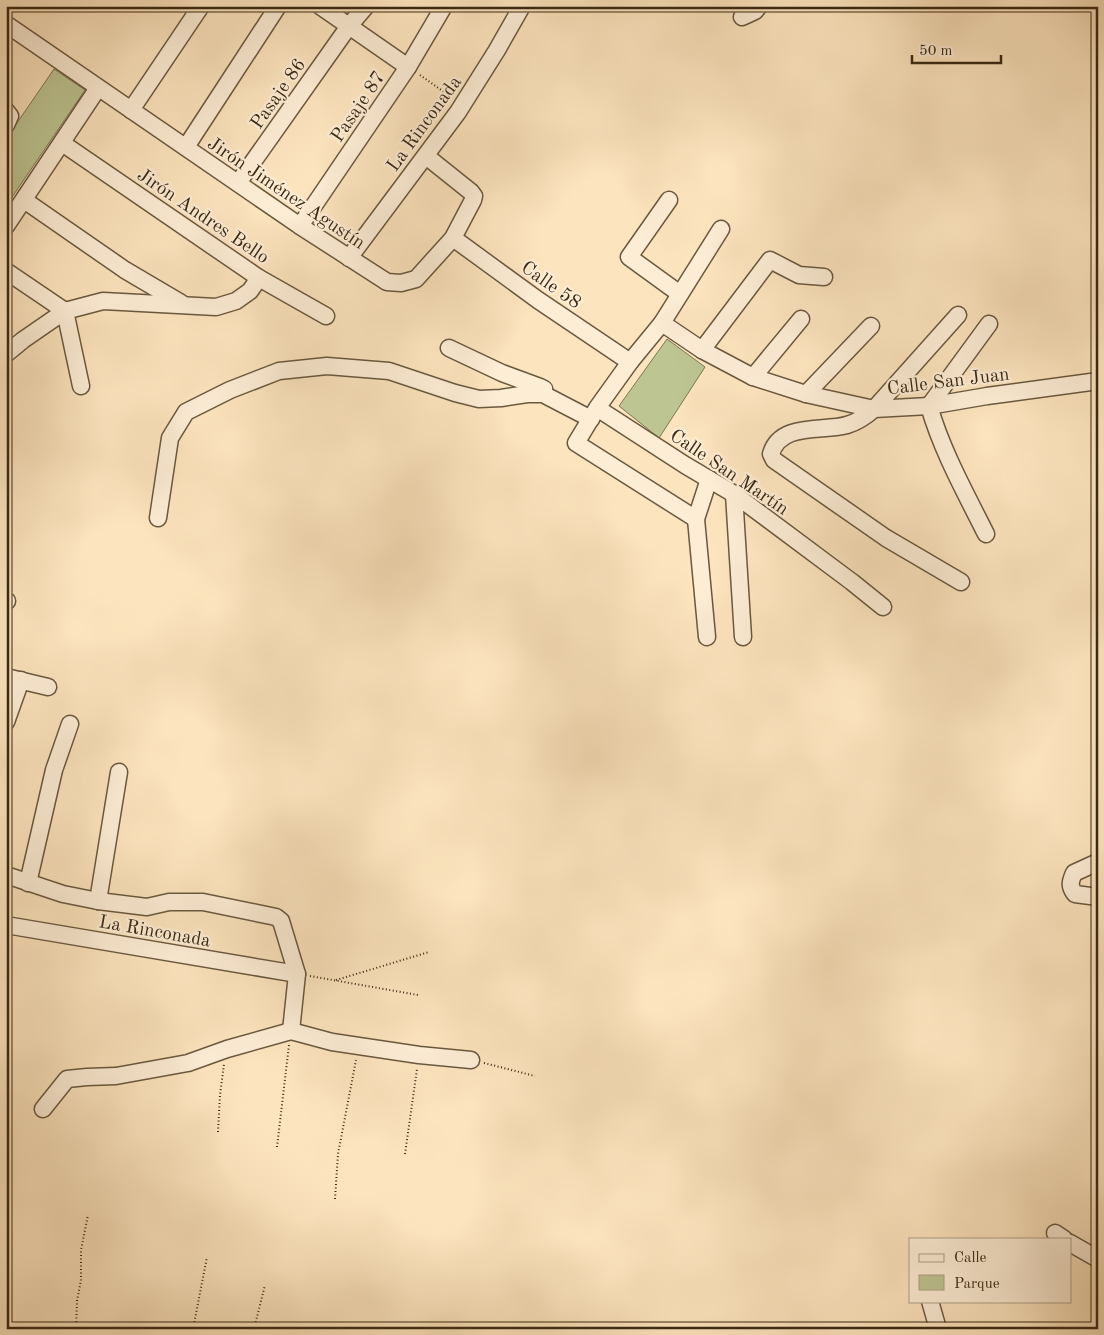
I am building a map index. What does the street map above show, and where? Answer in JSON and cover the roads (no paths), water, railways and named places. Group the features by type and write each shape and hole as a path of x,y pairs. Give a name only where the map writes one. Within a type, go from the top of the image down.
{"street":[{"path":"131,110 201,6"},
{"path":"186,147 278,6"},
{"path":"320,6 408,67"},
{"name":"Pasaje 86","path":"238,183 349,26 366,6"},
{"name":"Pasaje 87","path":"300,226 408,67 444,6"},
{"name":"La Rinconada","path":"349,258 462,105 522,6"},
{"path":"742,17 755,11 759,6"},
{"name":"Jirón Jiménez Agustín","path":"6,24 300,226 387,282 401,283 416,278 453,238 474,196 426,156"},
{"path":"6,226 98,88"},
{"name":"Jirón Andres Bello","path":"62,143 259,278 326,316"},
{"path":"24,200 125,270 182,304"},
{"path":"669,200 629,257 680,294"},
{"path":"696,519 576,443 594,413 630,362 662,323 721,229"},
{"name":"Calle 58","path":"453,238 538,300 630,362"},
{"path":"702,350 770,260 799,275 824,277"},
{"path":"6,271 65,311 81,386"},
{"path":"6,354 65,311 103,301 216,307 236,301 250,291 259,278"},
{"path":"958,315 874,409 861,420 846,426 824,430 805,429 793,432 780,440 772,448 771,454 774,460 856,518 886,538 962,582"},
{"path":"752,377 801,319"},
{"name":"Calle San Juan","path":"662,323 702,350 752,377 806,394 874,409 929,406 1098,380"},
{"path":"986,534 939,438 929,406 989,324"},
{"path":"806,394 871,326"},
{"name":"Calle San Martín","path":"449,348 502,373 540,387 544,389 544,394 594,413 709,479 734,494 883,607"},
{"path":"158,518 170,438 186,412 230,390 278,371 327,366 389,371 479,399 544,394"},
{"path":"707,637 696,519 709,479"},
{"path":"734,494 743,637"},
{"path":"6,722 14,678 48,687"},
{"path":"28,883 54,770 70,724"},
{"path":"98,901 119,772"},
{"path":"1098,862 1074,873 1070,883 1075,894 1098,897"},
{"path":"6,875 63,894 98,901 147,907 169,902 203,902 276,917 281,921 297,974 291,1031"},
{"name":"La Rinconada","path":"6,925 297,974"},
{"path":"43,1109 67,1080 87,1076 116,1076 179,1065 291,1031 332,1042 420,1055 471,1060"},
{"path":"1072,1244 1098,1259"},
{"path":"930,1302 938,1329"}]}
